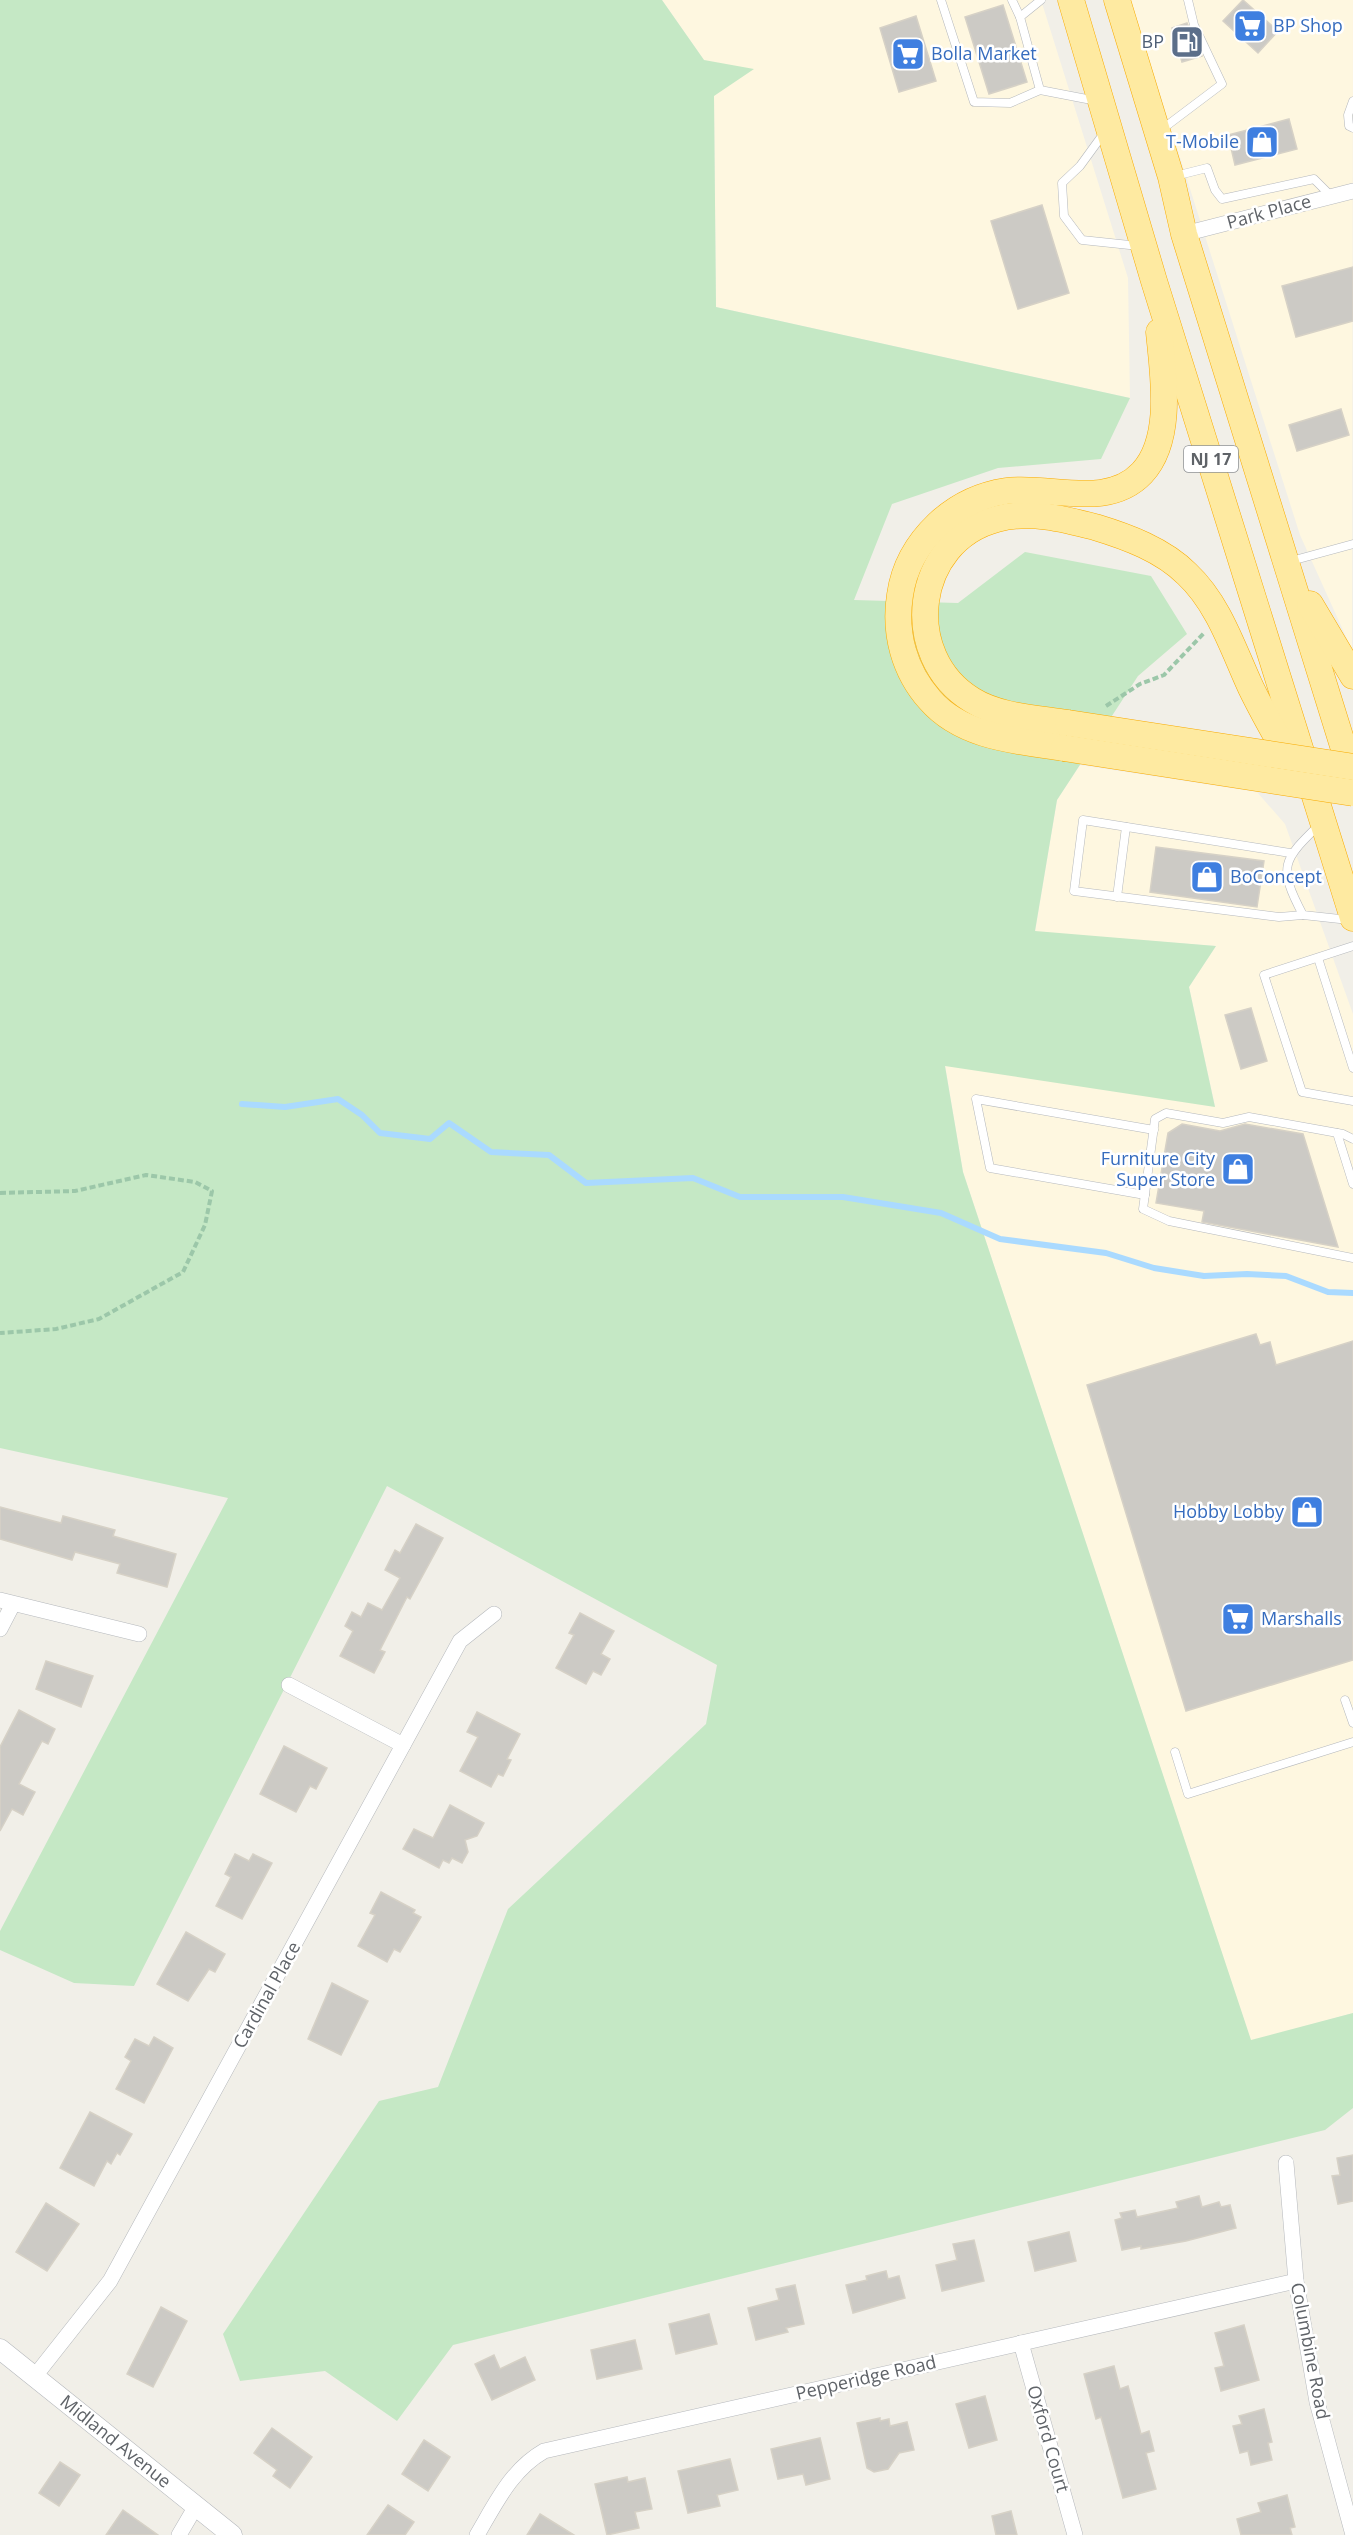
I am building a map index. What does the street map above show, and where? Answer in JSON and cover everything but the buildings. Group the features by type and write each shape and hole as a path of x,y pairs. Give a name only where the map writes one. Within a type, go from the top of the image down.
{"highway":[{"name":"NJ 17","path":"1071,0 1154,281 1353,920"},
{"name":"NJ 17","path":"1117,0 1171,177 1184,234 1353,778"},
{"path":"1154,281 1164,403 1159,438 1144,471 1132,482 1102,493 1008,491 975,499 951,513 930,531 910,561 901,588 898,622 903,654 920,688 932,702 944,713 972,729 999,737 1353,794"},
{"path":"1322,818 1276,735 1216,613 1186,572 1152,549 1098,528 1065,520 1025,515 996,519 980,525 954,544 936,569 926,598 924,616 927,642 948,681 973,702 1003,712 1068,723 1353,767"},
{"path":"1286,562 1353,676"}],"street":[{"name":"Park Place","path":"1184,234 1353,191"},
{"path":"0,1629 7,1602 139,1634"},
{"name":"Cardinal Place","path":"35,2376 110,2281 460,1641 494,1614"},
{"path":"289,1685 403,1745"},
{"name":"Columbine Road","path":"1286,2163 1296,2282 1317,2402 1353,2535"},
{"name":"Pepperidge Road","path":"477,2535 514,2474 527,2461 544,2451 1296,2282"},
{"name":"Oxford Court","path":"1021,2343 1075,2535"},
{"name":"Midland Avenue","path":"0,2349 232,2535"},
{"path":"178,2535 196,2506"}],"lane":[{"path":"941,0 974,102 1010,103 1040,90 1101,102"},
{"path":"1012,0 1020,17 1040,90"},
{"path":"1020,17 1041,0"},
{"path":"1157,132 1222,84 1194,25 1188,0"},
{"path":"1353,101 1348,115 1348,126 1353,128"},
{"path":"1108,127 1080,166 1062,183 1064,216 1082,240 1144,247"},
{"path":"1171,177 1207,168 1215,190 1222,199 1314,179 1331,196"},
{"path":"1286,562 1353,544"},
{"path":"1303,915 1293,896 1287,871 1290,853 1322,818"},
{"path":"1290,853 1083,820 1074,891 1279,917 1303,915 1353,920"},
{"path":"1118,897 1126,827"},
{"path":"1353,946 1264,975 1302,1092 1353,1101"},
{"path":"1318,958 1353,1068"},
{"path":"1145,1195 990,1168 976,1100 1154,1130"},
{"path":"1353,1139 1337,1133 1249,1117 1223,1123 1166,1113 1155,1119 1143,1209 1168,1221 1353,1258"},
{"path":"1337,1133 1353,1184"},
{"path":"1345,1700 1353,1723"},
{"path":"1175,1752 1188,1794 1353,1742"}],"path":[{"path":"1106,706 1140,684 1164,675 1211,626"},
{"path":"0,1193 75,1191 146,1175 195,1182 212,1191 205,1225 183,1272 99,1319 56,1329 0,1333"}],"shaded area":[{"path":"662,0 1041,0 1128,278 1130,398 716,307 714,96 704,60"},
{"path":"1130,0 1353,0 1352,650 1300,535"},
{"path":"1080,765 1257,792 1285,824 1353,1014 1353,2013 1251,2041 963,1172 945,1065 1215,1106 1189,987 1216,946 1035,932 1057,800"}],"green space":[{"path":"0,0 662,0 704,60 754,69 714,96 716,307 1130,398 1101,459 998,468 892,504 854,600 958,603 1025,552 1151,576 1187,634 1138,676 1057,800 1035,931 1216,946 1189,987 1215,1107 945,1066 963,1172 1251,2040 1353,2013 1353,2108 1325,2130 453,2345 397,2421 325,2371 240,2381 223,2334 379,2101 438,2087 508,1909 706,1724 717,1665 387,1486 134,1986 74,1983 0,1950 0,1931 228,1498 0,1448"}],"waterway":[{"path":"242,1104 285,1107 338,1099 362,1115 380,1133 430,1139 449,1123 491,1152 549,1155 586,1183 693,1178 740,1197 843,1197 941,1213 1000,1239 1106,1253 1154,1268 1204,1276 1247,1274 1286,1276 1328,1292 1353,1293"}],"place":[{"name":"BP Shop","path":"1250,26"},
{"name":"BP","path":"1187,42"},
{"name":"Bolla Market","path":"908,54"},
{"name":"T-Mobile","path":"1262,142"},
{"name":"BoConcept","path":"1207,877"},
{"name":"Furniture City Super Store","path":"1238,1169"},
{"name":"Hobby Lobby","path":"1307,1512"},
{"name":"Marshalls","path":"1238,1619"}]}
